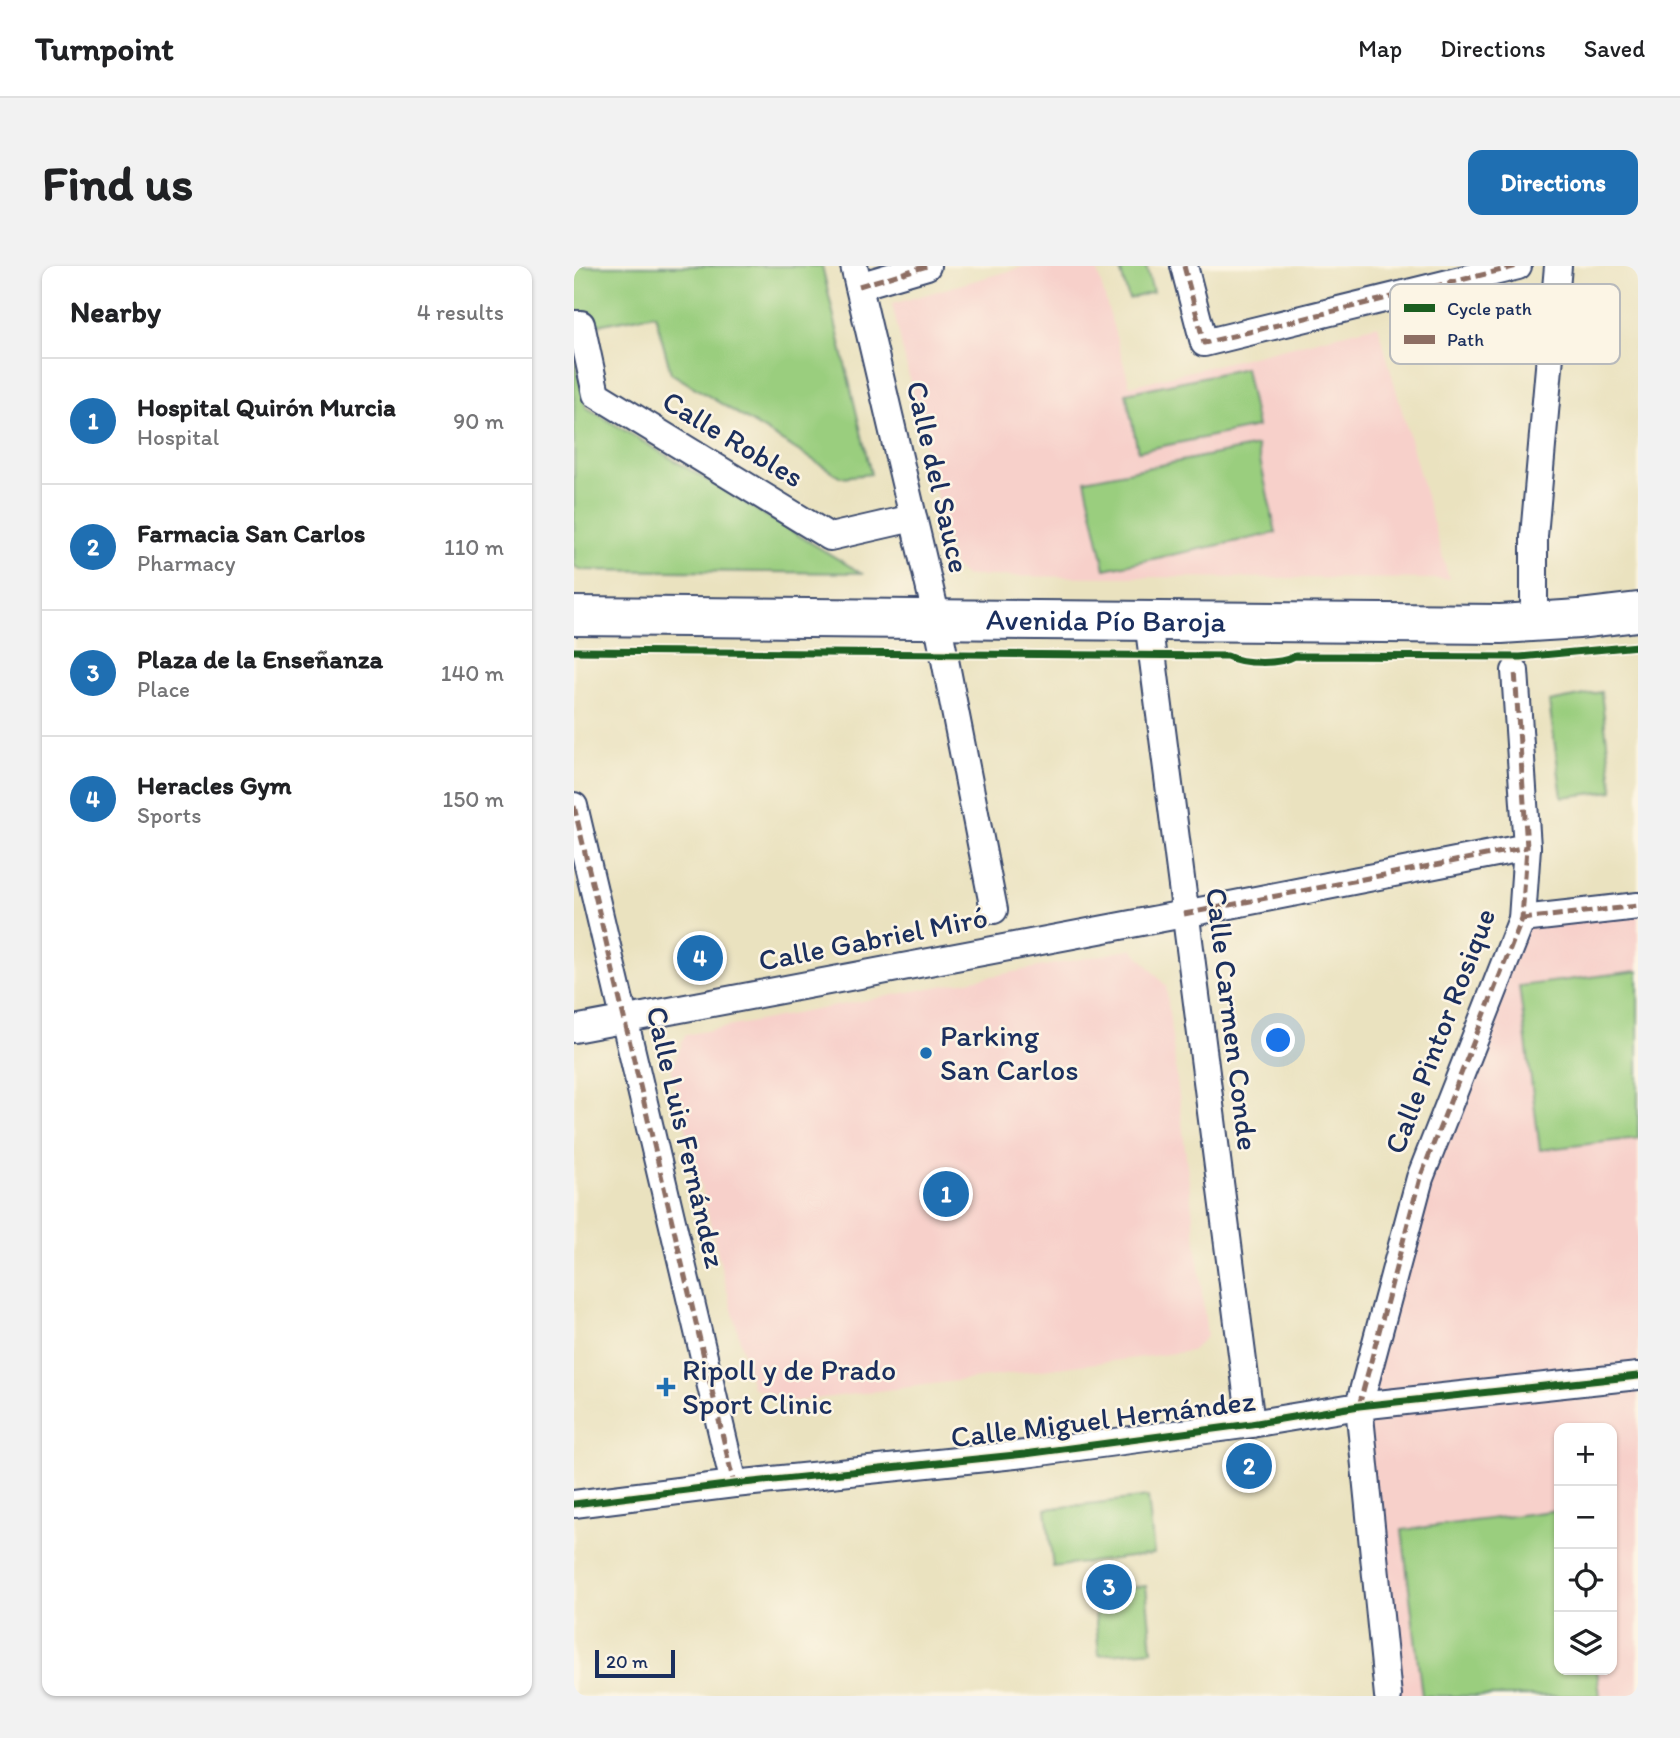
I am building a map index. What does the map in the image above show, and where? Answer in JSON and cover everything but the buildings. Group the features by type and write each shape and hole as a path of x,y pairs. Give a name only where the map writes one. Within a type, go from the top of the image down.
{"main road":[{"name":"Avenida Pío Baroja","path":"574,616 1534,622 1638,612"}],"street":[{"path":"857,276 927,266"},
{"path":"1184,266 1204,343 1390,297"},
{"path":"1445,284 1518,266"},
{"path":"1556,284 1558,266"},
{"name":"Calle del Sauce","path":"857,276 937,619 994,910"},
{"name":"Calle Robles","path":"574,324 581,324 596,394 830,537 913,518"},
{"path":"1534,622 1534,536 1549,364"},
{"name":"Calle Carmen Conde","path":"1148,621 1251,1424"},
{"name":"Calle Pintor Rosique","path":"1359,1406 1420,1178 1522,919 1527,847 1516,671"},
{"name":"Calle Luis Fernández","path":"574,806 734,1484"},
{"name":"Calle Gabriel Miró","path":"574,1029 1527,847"},
{"path":"1522,919 1638,906"},
{"name":"Calle Miguel Hernández","path":"574,1504 734,1484 1026,1454 1251,1424 1359,1406 1638,1376"},
{"path":"1359,1406 1388,1696"}],"shaded area":[{"path":"1026,266 1096,266 1130,386 1378,325 1449,579 965,576 953,566 892,304"},
{"path":"1638,906 1638,1696 1388,1696 1359,1406 1420,1178 1522,919"},
{"path":"1133,949 1166,986 1207,1336 1191,1351 792,1402 752,1387 671,1071 685,1035"}],"green space":[{"path":"574,266 822,266 871,474 841,477 671,373 655,314 592,326 591,313 574,311"},
{"path":"1119,266 1146,266 1153,292 1129,299"},
{"path":"574,357 586,407 861,573 579,570 574,565"},
{"path":"1245,368 1257,427 1138,451 1126,393"},
{"path":"1257,446 1276,533 1105,569 1085,480"},
{"path":"1601,692 1613,791 1562,797 1549,702"},
{"path":"1638,971 1638,1138 1540,1150 1519,986"},
{"path":"1148,1497 1154,1554 1053,1567 1046,1509"},
{"path":"1554,1511 1554,1675 1598,1675 1600,1696 1422,1696 1402,1530"},
{"path":"1146,1586 1152,1650 1099,1655 1093,1591"}],"marked path":[{"path":"859,286 927,266"},
{"path":"1184,266 1204,343 1390,297"},
{"path":"1445,284 1518,266"},
{"path":"1359,1406 1420,1178 1522,919 1527,847 1515,671"},
{"path":"574,806 734,1484"},
{"path":"1184,914 1527,847"},
{"path":"1522,919 1638,906"}],"cycle path":[{"path":"574,651 1227,656 1242,661 1261,662 1280,661 1295,656 1520,657 1638,646"},
{"path":"574,1504 734,1484 1025,1454 1251,1424 1359,1406 1638,1376"}],"place":[{"name":"Heracles Gym","path":"700,958"},
{"name":"Parking San Carlos","path":"926,1053"},
{"name":"Hospital Quirón Murcia","path":"946,1194"},
{"name":"Ripoll y de Prado Sport Clinic","path":"666,1387"},
{"name":"Farmacia San Carlos","path":"1249,1466"},
{"name":"Plaza de la Enseñanza","path":"1109,1587"}]}
